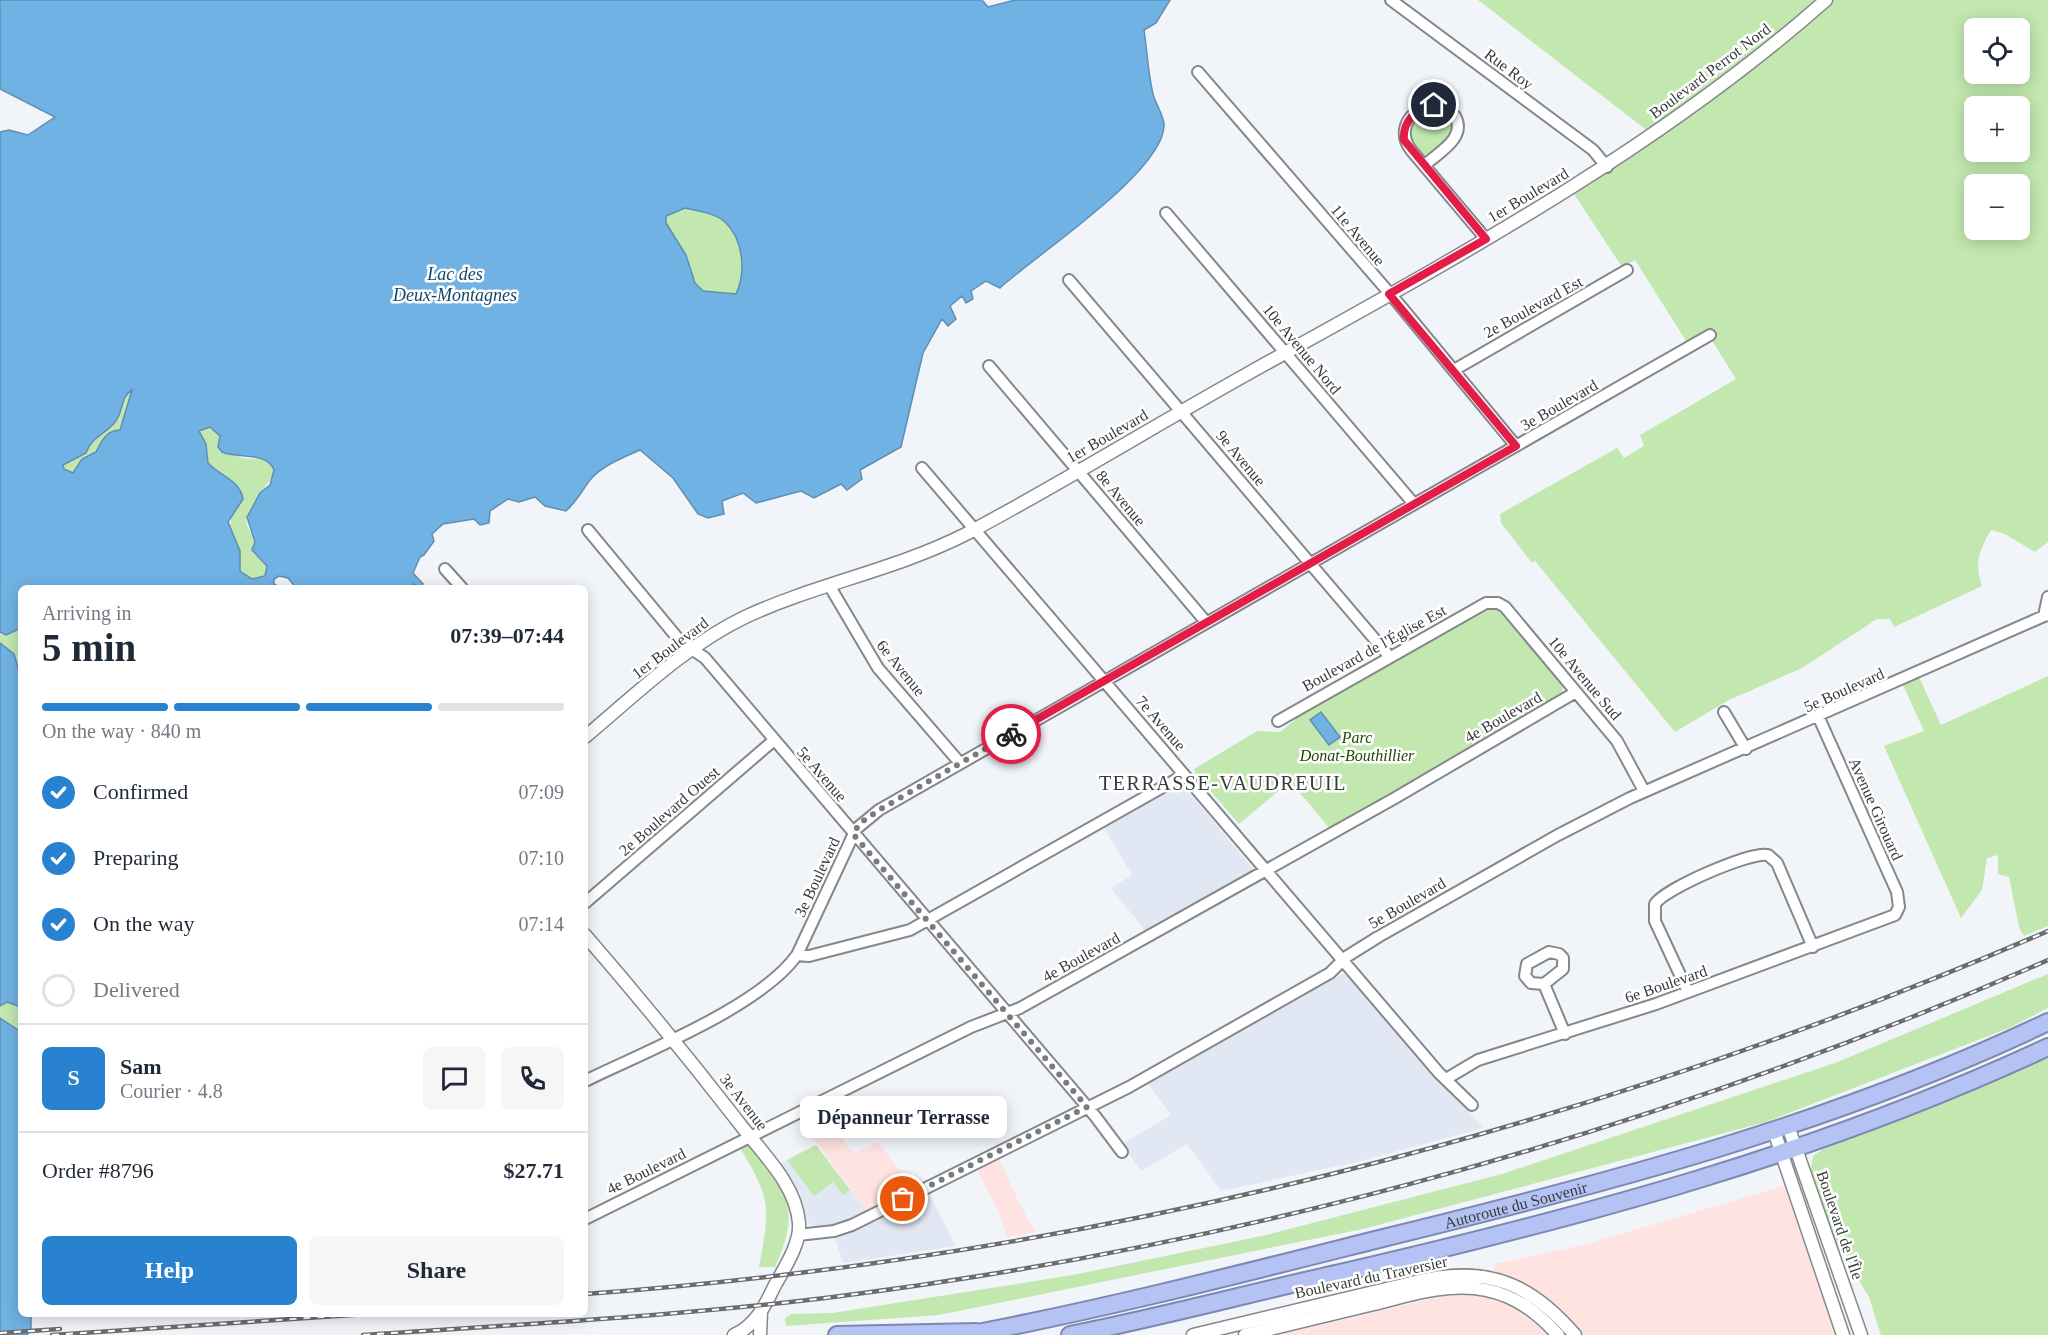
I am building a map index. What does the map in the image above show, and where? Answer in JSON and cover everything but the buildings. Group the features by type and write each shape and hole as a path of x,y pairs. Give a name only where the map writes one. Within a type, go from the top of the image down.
{"highway":[{"name":"Autoroute du Souvenir","path":"837,1335 975,1334 1122,1302 1579,1190 1781,1128 1902,1085 2048,1022"},
{"name":"Autoroute du Souvenir","path":"1070,1335 1571,1216 1687,1185 1789,1151 1918,1103 2048,1047"}],"street":[{"name":"Rue Roy","path":"1390,0 1593,150 1607,166"},
{"name":"Boulevard Perrot Nord","path":"1640,144 1749,63 1826,0"},
{"name":"11e Avenue","path":"1198,72 1454,370 1516,446"},
{"path":"1425,165 1457,135 1458,120 1445,108 1434,105 1424,108 1406,124 1404,140 1486,239"},
{"name":"1er Boulevard","path":"588,733 692,649 744,617 937,548 974,530 1486,239 1640,144"},
{"name":"10e Avenue Nord","path":"1166,213 1414,504"},
{"name":"2e Boulevard Est","path":"1454,370 1627,270"},
{"name":"9e Avenue","path":"1069,280 1389,656"},
{"name":"3e Boulevard","path":"588,1080 674,1038 763,988 783,972 797,955 853,834 860,823 879,810 1710,335"},
{"name":"8e Avenue","path":"989,366 1206,622"},
{"name":"7e Avenue","path":"922,468 1342,961 1472,1106"},
{"name":"5e Avenue","path":"588,530 680,641 705,658 773,741 1007,1012 1122,1152"},
{"path":"445,569 459,585"},
{"name":"6e Avenue","path":"829,585 878,668 960,763"},
{"path":"2046,615 2048,597"},
{"name":"Boulevard de l'Église Est","path":"1278,721 1486,603"},
{"name":"10e Avenue Sud","path":"1486,603 1498,603 1505,607 1617,741 1644,791"},
{"name":"5e Boulevard","path":"798,1235 834,1231 852,1225 1087,1107 1219,1037 1330,973 1342,961 1378,937 1539,846 1644,791 1819,718 2046,615"},
{"name":"4e Boulevard","path":"588,1218 1007,1012 1020,1008 1266,871 1576,692"},
{"path":"1724,712 1746,748"},
{"name":"Avenue Girouard","path":"1819,718 1897,892 1899,903 1896,914"},
{"name":"2e Boulevard Ouest","path":"588,900 773,741"},
{"path":"797,955 808,956 888,937 928,921 1177,779 1182,772"},
{"path":"1688,992 1655,921 1655,904 1668,892 1750,856 1768,855 1777,862 1813,947"},
{"name":"6e Boulevard","path":"1446,1079 1476,1061 1565,1034 1688,992 1888,920 1896,914"},
{"name":"3e Avenue","path":"588,938 674,1038 773,1167 791,1195 799,1221 798,1235"},
{"path":"1544,984 1565,1034"},
{"name":"Boulevard de l'Île","path":"1781,1128 1861,1335"},
{"name":"Boulevard de l'Île","path":"1789,1151 1843,1335"},
{"path":"735,1335 744,1330 761,1312 798,1235"},
{"name":"Boulevard du Traversier","path":"1193,1335 1424,1280 1461,1275 1496,1279 1525,1290 1552,1310 1575,1335"},
{"name":"Boulevard du Traversier","path":"1245,1335 1419,1293 1462,1287 1485,1289 1517,1300 1541,1317 1558,1335"},
{"path":"760,1335 761,1312"}],"shaded area":[{"path":"1182,784 1254,870 1147,933 1111,888 1132,875 1104,828"},
{"path":"1343,974 1350,977 1483,1128 1357,1162 1221,1191 1187,1144 1141,1171 1122,1144 1171,1115 1148,1083"},
{"path":"820,1107 850,1149 855,1153 878,1142 914,1189 868,1212 798,1117"},
{"path":"816,1145 868,1212 830,1227 817,1229 816,1226 809,1224 792,1186 777,1165"},
{"path":"998,1156 1020,1205 1036,1232 1007,1237 997,1208 976,1168"},
{"path":"1784,1186 1835,1335 1582,1335 1562,1310 1544,1295 1518,1280 1493,1272 1494,1264 1583,1245"},
{"path":"928,1192 956,1246 843,1263 835,1239"},
{"path":"1443,1296 1485,1297 1507,1304 1526,1315 1548,1335 1280,1335"}],"green space":[{"path":"1478,0 2048,0 2048,542 2035,552 2005,534 1991,530 1983,545 1978,564 1982,586 1894,627 1890,619 1877,619 1802,668 1729,700 1675,732 1535,561 1532,563 1501,523 1500,514 1617,448 1624,458 1644,446 1640,435 1736,379 1711,339 1688,344 1635,260 1622,267 1574,194 1658,139"},
{"path":"1440,110 1452,119 1451,132 1440,148 1421,155 1410,139 1411,125 1421,116"},
{"path":"685,208 716,216 731,229 739,247 742,267 736,294 703,291 695,283 686,255 666,223 666,216"},
{"path":"133,388 120,430 107,434 96,452 82,459 72,474 64,469 63,465 114,424 124,396"},
{"path":"210,427 220,436 218,441 232,453 242,458 267,461 274,470 247,518 247,525 255,543 252,550 267,566 265,576 252,579 240,571 240,551 229,528 232,516 228,477 208,463 208,452 199,435 202,428"},
{"name":"Parc Donat-Bouthillier","path":"1486,607 1504,612 1563,683 1562,695 1331,830 1290,781 1239,824 1196,774 1194,769 1257,731 1280,732 1295,720 1296,716"},
{"path":"18,629 18,668 14,654 0,643 0,633 6,635"},
{"path":"2048,676 2048,926 2024,936 2019,927 2009,877 1998,874 1998,855 1987,858 1982,890 1961,918 1884,746 1924,731 1903,685 1919,677 1941,725"},
{"path":"2048,974 2048,1008 2009,1028 1766,1122 1363,1229 939,1315 786,1326 785,1318 791,1314 832,1313 1073,1275 1262,1236 1502,1174 1835,1063"},
{"path":"7,1002 18,1006 18,1030 0,1018 0,1006"},
{"path":"2048,1056 2048,1335 1881,1335 1869,1297 1836,1243 1811,1169 1813,1156 1826,1147 1929,1107"},
{"path":"747,1144 780,1188 786,1201 788,1229 775,1267 759,1267 765,1231 766,1205 758,1181 740,1148"},
{"path":"816,1145 850,1190 843,1195 833,1182 814,1196 787,1160"}],"water":[{"name":"Lac des Deux-Montagnes","path":"0,0 982,0 988,7 1015,0 1170,0 1156,23 1144,30 1151,86 1164,124 1159,143 1144,165 1096,212 1000,288 986,281 971,291 973,299 966,303 962,296 950,306 956,319 948,326 942,319 923,353 901,447 860,470 862,479 847,490 841,484 814,498 801,491 756,503 743,493 722,501 724,514 708,518 698,514 673,478 640,450 600,470 566,511 545,506 535,497 519,502 508,499 490,511 489,523 480,525 474,519 443,524 432,534 434,541 420,557 413,573 422,585 294,585 288,578 279,576 274,579 276,585 18,585 18,629 6,635 0,632 0,132 9,130 28,135 55,117 0,89","holes":["685,208 706,213 725,222 736,238 742,267 736,294 703,291 695,283 686,255 666,223 666,216","132,390 120,430 107,434 96,452 82,459 73,473 64,469 63,465 86,453 91,443 115,422 126,396","210,427 220,436 218,447 222,452 265,460 274,470 270,485 260,493 247,517 255,542 252,550 267,566 265,576 252,579 240,571 240,551 228,522 243,499 234,482 208,463 206,444 199,431"]},
{"path":"0,643 14,654 18,668 18,1006 7,1002 0,1006"},
{"path":"1321,712 1340,737 1329,745 1310,720"},
{"path":"0,1018 18,1030 18,1317 31,1317 31,1330 27,1335 0,1335"}],"railway":[{"path":"588,1294 774,1276 961,1250 1147,1216 1332,1174 1514,1124 1694,1067 1872,1003 2048,931"},
{"path":"363,1335 663,1314 841,1296 997,1273 1151,1245 1305,1211 1457,1171 1607,1126 1756,1076 1903,1020 2048,960"},
{"path":"52,1335 323,1317"},
{"path":"0,1333 60,1329"}],"way so far":[{"path":"903,1199 1087,1107 853,834 860,823 879,810 1011,734"}],"place":[{"name":"Dépanneur Terrasse","path":"903,1199"}],"district":[{"name":"TERRASSE-VAUDREUIL","path":"1223,783"}],"route":[{"path":"1011,734 1516,446 1389,294 1486,239 1404,140 1406,124 1424,108 1434,105"}]}
